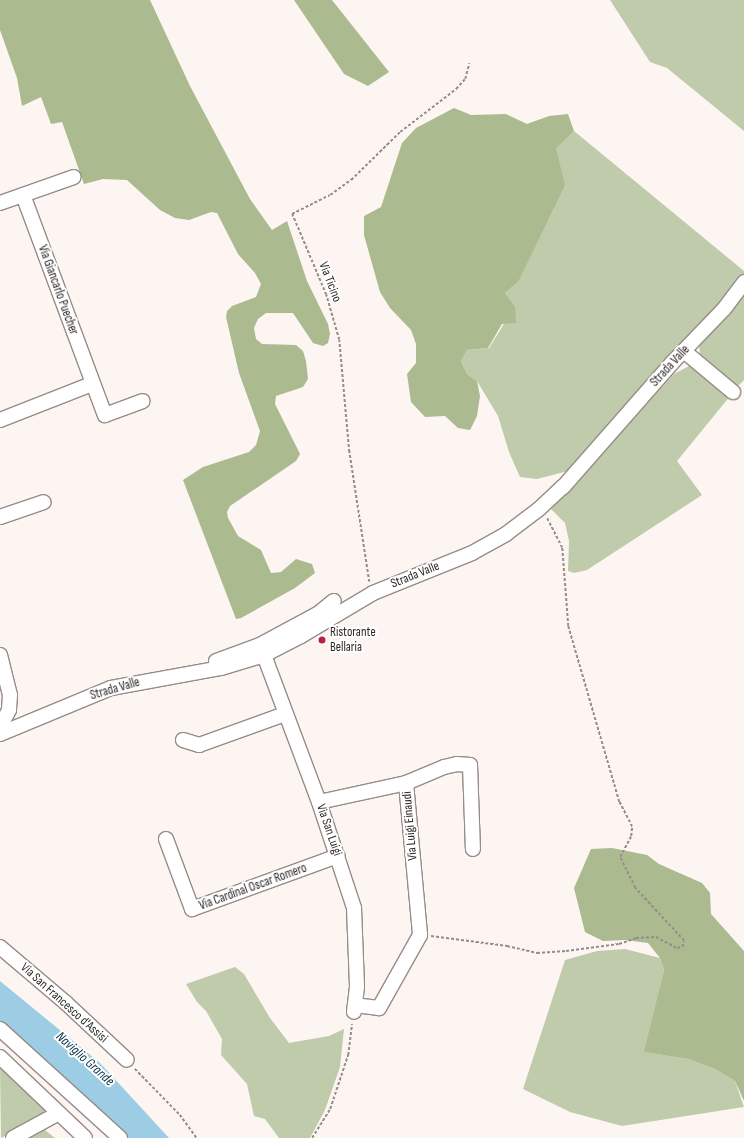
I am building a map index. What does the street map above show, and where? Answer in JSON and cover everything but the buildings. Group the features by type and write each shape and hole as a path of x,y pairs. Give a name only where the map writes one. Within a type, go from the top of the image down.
{"street":[{"path":"0,203 74,177"},
{"name":"Via Giancarlo Puecher","path":"23,195 104,415 143,401"},
{"name":"Strada Valle","path":"0,734 111,688 206,671 264,655 301,636 372,593 484,547 539,509 563,487 684,351 724,309 744,282"},
{"path":"684,351 733,392"},
{"path":"0,420 92,384"},
{"path":"0,517 44,502"},
{"path":"206,671 215,661 260,645 293,628 334,601"},
{"name":"Via San Luigi","path":"264,655 319,802 354,908 357,987 354,1008"},
{"path":"0,727 9,710 10,695 1,661"},
{"path":"183,740 199,746 285,714"},
{"path":"406,783 444,767 457,764 470,765 473,849"},
{"name":"Via Luigi Einaudi","path":"319,802 406,783 420,935"},
{"name":"Via Cardinal Oscar Romero","path":"166,839 192,909 338,856"},
{"path":"354,1008 379,1008 420,935"},
{"name":"Via San Francesco d'Assisi","path":"0,947 66,1002 127,1060"},
{"path":"0,1029 120,1138"},
{"path":"0,1057 85,1138"},
{"path":"13,1138 59,1113"}],"path":[{"name":"Via Ticino","path":"372,593 366,572 350,465 339,340 326,295 292,214 330,195 351,180 400,132 456,89 466,79 469,64"},
{"path":"420,935 507,946 537,953 619,944 636,938 656,937 677,948 682,947 684,941 635,888 620,857 631,836 632,827 619,802 568,626 562,548 553,525 539,509"},
{"path":"312,1138 332,1102 348,1055 354,1008"},
{"path":"127,1060 180,1115 197,1138"}],"green space":[{"path":"0,0 150,0 190,86 250,199 272,230 287,221 307,281 328,324 330,334 328,343 323,346 313,343 293,313 266,313 258,319 254,328 256,339 262,344 296,345 303,351 308,379 303,387 276,396 275,404 300,454 296,461 230,506 227,512 228,518 238,536 261,550 271,573 281,572 296,559 312,564 315,573 295,588 241,618 236,619 183,480 203,467 249,452 256,445 260,431 239,373 226,317 227,311 232,306 256,297 261,284 255,273 238,254 217,213 211,212 189,220 175,218 160,210 127,180 103,179 84,184 62,122 51,124 41,97 22,106 17,78 0,30"},
{"path":"294,0 332,0 389,72 368,86 344,74"},
{"path":"610,0 744,0 744,131 667,68 650,62"},
{"path":"454,108 471,115 506,114 527,124 549,116 568,114 574,131 556,149 565,185 518,282 505,293 515,306 516,323 502,324 488,348 467,350 461,361 467,374 477,381 480,396 477,416 470,430 458,428 445,416 425,417 411,402 407,374 416,363 416,344 411,330 390,308 380,292 364,235 364,216 381,207 402,143 416,128"},
{"path":"574,131 744,271 744,277 576,469 537,479 520,477 509,452 498,416 477,381 467,374 461,361 467,350 489,348 515,306 505,293 518,282 556,149"},
{"path":"744,291 744,380 736,388 700,355 699,345"},
{"path":"689,366 731,395 677,461 702,495 587,570 574,573 568,571 569,541 565,523 551,509 674,374"},
{"path":"612,848 647,855 659,864 702,883 710,893 711,914 744,951 744,1101 735,1081 715,1069 688,1059 644,1052 664,970 660,958 648,943 625,940 603,941 585,932 574,888 591,849"},
{"path":"625,949 660,958 664,970 645,1052 688,1059 715,1069 735,1081 744,1107 622,1126 570,1112 523,1089 565,960 597,951"},
{"path":"235,967 244,974 270,1018 289,1043 329,1036 344,1029 340,1067 325,1110 310,1138 279,1138 265,1119 254,1116 247,1084 221,1055 222,1039 206,1011 197,1002 186,984"},
{"path":"0,1067 45,1110 38,1120 1,1138"},
{"path":"45,1130 55,1138 30,1138"}],"water":[{"name":"Naviglio Grande","path":"0,981 100,1063 169,1138 127,1138 0,1023"}],"place":[{"name":"Ristorante Bellaria","path":"322,640"}]}
